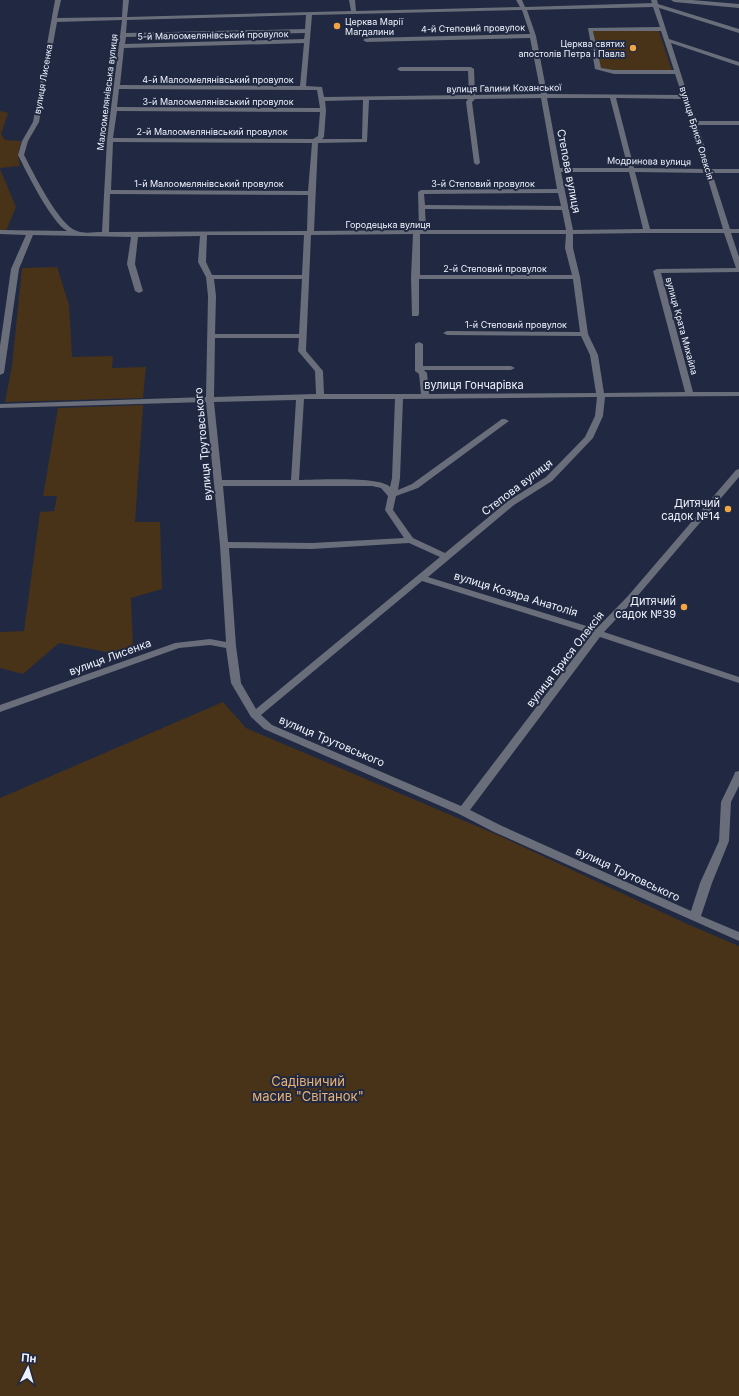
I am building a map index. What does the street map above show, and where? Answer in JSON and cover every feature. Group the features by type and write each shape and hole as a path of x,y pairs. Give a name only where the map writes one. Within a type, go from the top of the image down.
{"street":[{"name":"вулиця Лисенка","path":"58,0 36,122 25,141 22,155 35,182 64,226 76,234"},
{"name":"Малоомелянівська вулиця","path":"105,234 112,110 122,46 126,0"},
{"path":"352,0 354,13"},
{"name":"Степова вулиця","path":"255,715 511,503 549,479 589,438 599,416 601,396 594,354 584,334 576,277 569,248 570,232 550,136 533,36 519,0"},
{"path":"674,0 723,2 739,6"},
{"path":"54,20 523,9 655,2 739,31"},
{"name":"вулиця Брися Олексія","path":"655,2 710,171 726,232 739,269"},
{"path":"303,88 309,14"},
{"path":"663,29 590,29 598,69 614,72 678,72"},
{"path":"123,35 307,31"},
{"name":"4-й Степовий провулок","path":"366,40 533,36"},
{"path":"668,40 739,64"},
{"name":"5-й Малоомелянівський провулок","path":"122,46 306,41"},
{"path":"400,69 471,69 472,98 469,102 477,163"},
{"name":"4-й Малоомелянівський провулок","path":"116,88 320,88 322,99"},
{"name":"вулиця Галини Коханської","path":"322,99 544,96 686,97"},
{"path":"613,97 647,232"},
{"name":"2-й Малоомелянівський провулок","path":"110,140 365,141 366,98"},
{"path":"320,397 319,371 302,351 305,277 315,140 321,137 323,110 322,99"},
{"name":"3-й Малоомелянівський провулок","path":"112,110 323,110"},
{"path":"694,123 739,123"},
{"name":"Модринова вулиця","path":"558,170 739,171"},
{"name":"3-й Степовий провулок","path":"415,314 415,277 422,207 421,192 561,191"},
{"name":"1-й Малоомелянівський провулок","path":"108,192 311,193"},
{"path":"422,207 564,208"},
{"name":"Городецька вулиця","path":"0,232 34,234 135,235 739,231"},
{"path":"0,373 15,269 34,234"},
{"name":"вулиця Трутовського","path":"204,234 202,262 210,277 212,296 210,398 224,545 231,646 236,683 255,715 268,727 463,811 498,829 739,937"},
{"path":"135,235 131,264 139,291"},
{"name":"вулиця Крата Михайла","path":"690,394 658,271 739,269"},
{"path":"210,277 305,277"},
{"name":"2-й Степовий провулок","path":"415,277 576,277"},
{"name":"1-й Степовий провулок","path":"447,334 584,334"},
{"path":"212,336 303,336"},
{"path":"419,344 419,371 423,373 425,396"},
{"path":"419,368 511,368"},
{"name":"вулиця Гончарівка","path":"210,398 739,394"},
{"path":"399,396 396,478 389,510 410,540"},
{"path":"295,483 300,397"},
{"path":"0,406 210,398"},
{"path":"392,495 415,486 505,421"},
{"name":"вулиця Брися Олексія","path":"463,811 598,633 631,598 739,472"},
{"path":"218,483 372,483 384,486 392,495"},
{"path":"224,545 312,546 410,540 447,557"},
{"name":"вулиця Козяра Анатолія","path":"422,578 598,633 739,680"},
{"name":"вулиця Лисенка","path":"0,710 178,645 210,642 231,646"},
{"path":"695,918 706,883 724,841 726,802 739,775"}],"green space":[{"path":"593,31 659,31 672,71 614,70 600,68"},
{"path":"0,111 8,113 1,134 5,140 21,141 18,155 20,166 0,168"},
{"path":"0,169 16,207 6,231 0,230"},
{"path":"57,267 69,305 72,357 113,356 112,368 146,367 143,398 5,402 12,366 22,268"},
{"path":"143,405 135,522 160,522 162,589 131,598 133,647 117,654 59,643 23,674 0,668 0,632 24,631 40,512 54,511 57,496 43,496 58,408"},
{"name":"Садівничий масив \"Світанок\"","path":"223,702 246,728 500,836 685,923 739,946 739,1396 0,1396 0,798"}],"place":[{"name":"Церква Марії Магдалини","path":"337,26"},
{"name":"Церква святих апостолів Петра і Павла","path":"633,48"},
{"name":"Дитячий садок №14","path":"728,509"},
{"name":"Дитячий садок №39","path":"684,607"}]}
